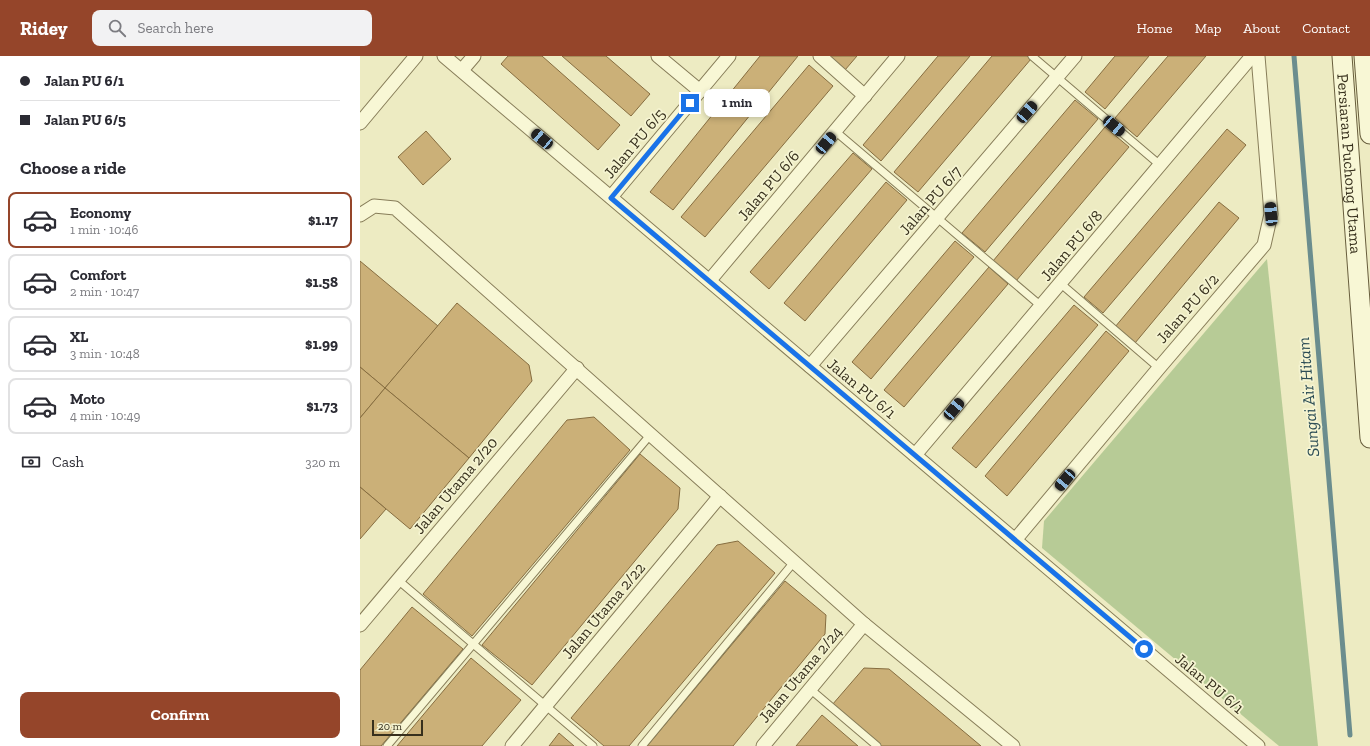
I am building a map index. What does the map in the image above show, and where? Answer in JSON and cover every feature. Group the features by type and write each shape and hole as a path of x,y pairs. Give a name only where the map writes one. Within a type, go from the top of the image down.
{"street":[{"path":"360,123 416,56"},
{"name":"Jalan PU 6/1","path":"444,56 1258,746"},
{"path":"462,70 474,56"},
{"path":"658,56 700,91"},
{"name":"Jalan PU 6/5","path":"611,198 729,56"},
{"path":"820,56 865,96"},
{"name":"Jalan PU 6/6","path":"710,280 898,56"},
{"name":"Jalan PU 6/7","path":"810,366 1076,56"},
{"name":"Jalan PU 6/8","path":"915,455 1252,56"},
{"name":"Jalan PU 6/2","path":"1015,540 1264,245 1271,214 1258,56"},
{"name":"Persiaran Puchong Utama","path":"1342,56 1370,438"},
{"name":"Persiaran Puchong Utama","path":"1364,56 1370,134"},
{"path":"360,215 374,206 394,208 577,368 864,624 1013,746"},
{"name":"Jalan Utama 2/20","path":"360,625 577,368"},
{"name":"Jalan Utama 2/22","path":"512,746 720,496"},
{"name":"Jalan Utama 2/24","path":"763,746 864,624"}],"lane":[{"path":"1032,56 1160,165"},
{"path":"835,131 1041,306"},
{"path":"1060,283 1159,368"},
{"path":"387,746 651,434"},
{"path":"642,746 794,562"},
{"path":"398,580 593,746"},
{"path":"810,689 877,746"}],"green space":[{"path":"1267,259 1318,746 1279,746 1042,548 1044,521"}],"building":[{"path":"508,56 542,56 620,125 598,150 501,64"},
{"path":"562,56 606,56 650,94 631,116"},
{"path":"760,56 798,56 673,210 650,192"},
{"path":"828,56 857,56 845,70"},
{"path":"938,56 970,56 881,161 863,145"},
{"path":"992,56 1027,56 1031,59 918,192 894,172"},
{"path":"1115,56 1149,56 1105,109 1085,92"},
{"path":"1168,56 1206,56 1137,137 1115,118"},
{"path":"809,65 833,86 705,237 681,217"},
{"path":"1075,100 1098,119 985,252 962,233"},
{"path":"1105,127 1129,147 1016,281 993,261"},
{"path":"1227,129 1246,145 1103,313 1084,297"},
{"path":"426,131 451,159 423,185 398,157"},
{"path":"853,153 872,169 769,289 750,272"},
{"path":"886,182 907,200 805,321 784,303"},
{"path":"1219,202 1239,218 1135,343 1115,327"},
{"path":"955,241 974,257 871,379 852,362"},
{"path":"360,261 438,326 385,388 360,367"},
{"path":"989,267 1008,284 904,407 884,390"},
{"path":"457,303 529,365 532,381 469,458 385,388"},
{"path":"1074,305 1098,325 976,468 952,448"},
{"path":"1106,331 1129,351 1007,496 985,476"},
{"path":"360,367 385,388 360,418"},
{"path":"385,388 469,458 410,529 360,487 360,418"},
{"path":"594,417 630,450 472,636 423,594 567,420"},
{"path":"640,454 680,488 678,509 532,685 482,645"},
{"path":"360,487 386,509 360,539"},
{"path":"738,541 775,573 629,746 604,746 571,718 717,545"},
{"path":"785,581 826,615 825,634 733,746 647,746"},
{"path":"412,607 463,649 381,746 360,746 360,670"},
{"path":"471,658 521,700 482,746 397,746"},
{"path":"864,668 889,669 981,746 880,746 832,705"},
{"path":"822,715 858,746 796,746"},
{"path":"559,733 574,746 549,746"}],"waterway":[{"name":"Sungai Air Hitam","path":"1294,56 1350,735"}],"route":[{"path":"690,103 611,198 710,280 1144,649"}]}
